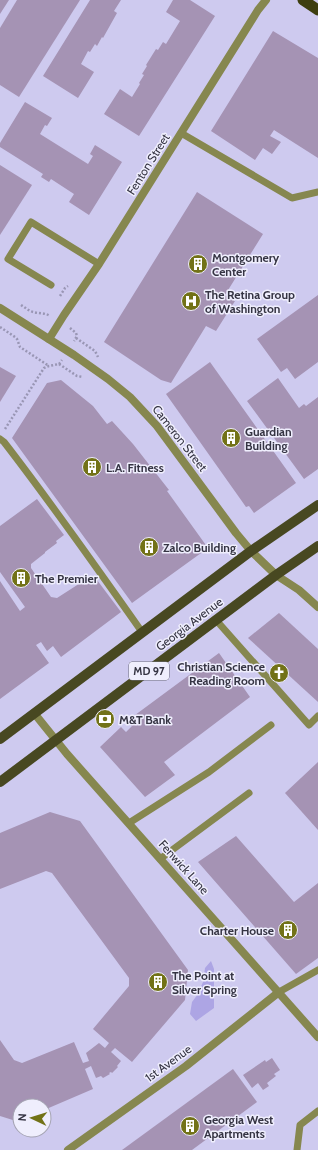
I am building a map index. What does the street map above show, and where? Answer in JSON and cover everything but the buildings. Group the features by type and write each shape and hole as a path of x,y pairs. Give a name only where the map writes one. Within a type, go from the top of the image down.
{"highway":[{"path":"303,0 318,10"}],"main road":[{"name":"Georgia Avenue","path":"0,739 251,551 318,505"},
{"name":"Georgia Avenue","path":"0,782 276,575 318,546"}],"street":[{"name":"Fenton Street","path":"49,339 99,264 258,10 266,0"},
{"name":"Cameron Street","path":"0,308 68,351 108,379 130,397 158,426 236,533 251,551 276,575 299,590 318,607"},
{"name":"Fenwick Lane","path":"34,713 67,754 318,1037"},
{"name":"1st Avenue","path":"68,1150 186,1066 279,992"}],"lane":[{"path":"181,133 292,198 318,192"},
{"path":"51,285 8,259 31,222 99,264"},
{"path":"0,439 4,442 46,496 142,632"},
{"path":"216,620 309,725 318,716"},
{"path":"129,823 209,772 271,726"},
{"path":"160,859 249,793"},
{"path":"279,992 318,970"},
{"path":"301,979 318,974"},
{"path":"297,1150 300,1125 318,1111"}],"path":[{"path":"4,431 44,368 59,364 76,338 76,333 45,313 30,311 16,302"},
{"path":"0,327 17,339 20,347 49,366"}],"shaded area":[{"path":"211,961 214,969 214,1008 196,1021 190,1014 192,1002 198,994 203,982 205,968"}],"place":[{"name":"Montgomery Center","path":"198,264"},
{"name":"The Retina Group of Washington","path":"191,301"},
{"name":"Guardian Building","path":"231,438"},
{"name":"L.A. Fitness","path":"92,467"},
{"name":"Zalco Building","path":"149,547"},
{"name":"The Premier","path":"21,578"},
{"name":"Christian Science Reading Room","path":"279,673"},
{"name":"M&T Bank","path":"105,719"},
{"name":"Charter House","path":"288,930"},
{"name":"The Point at Silver Spring","path":"158,982"},
{"name":"Georgia West Apartments","path":"190,1126"}]}
